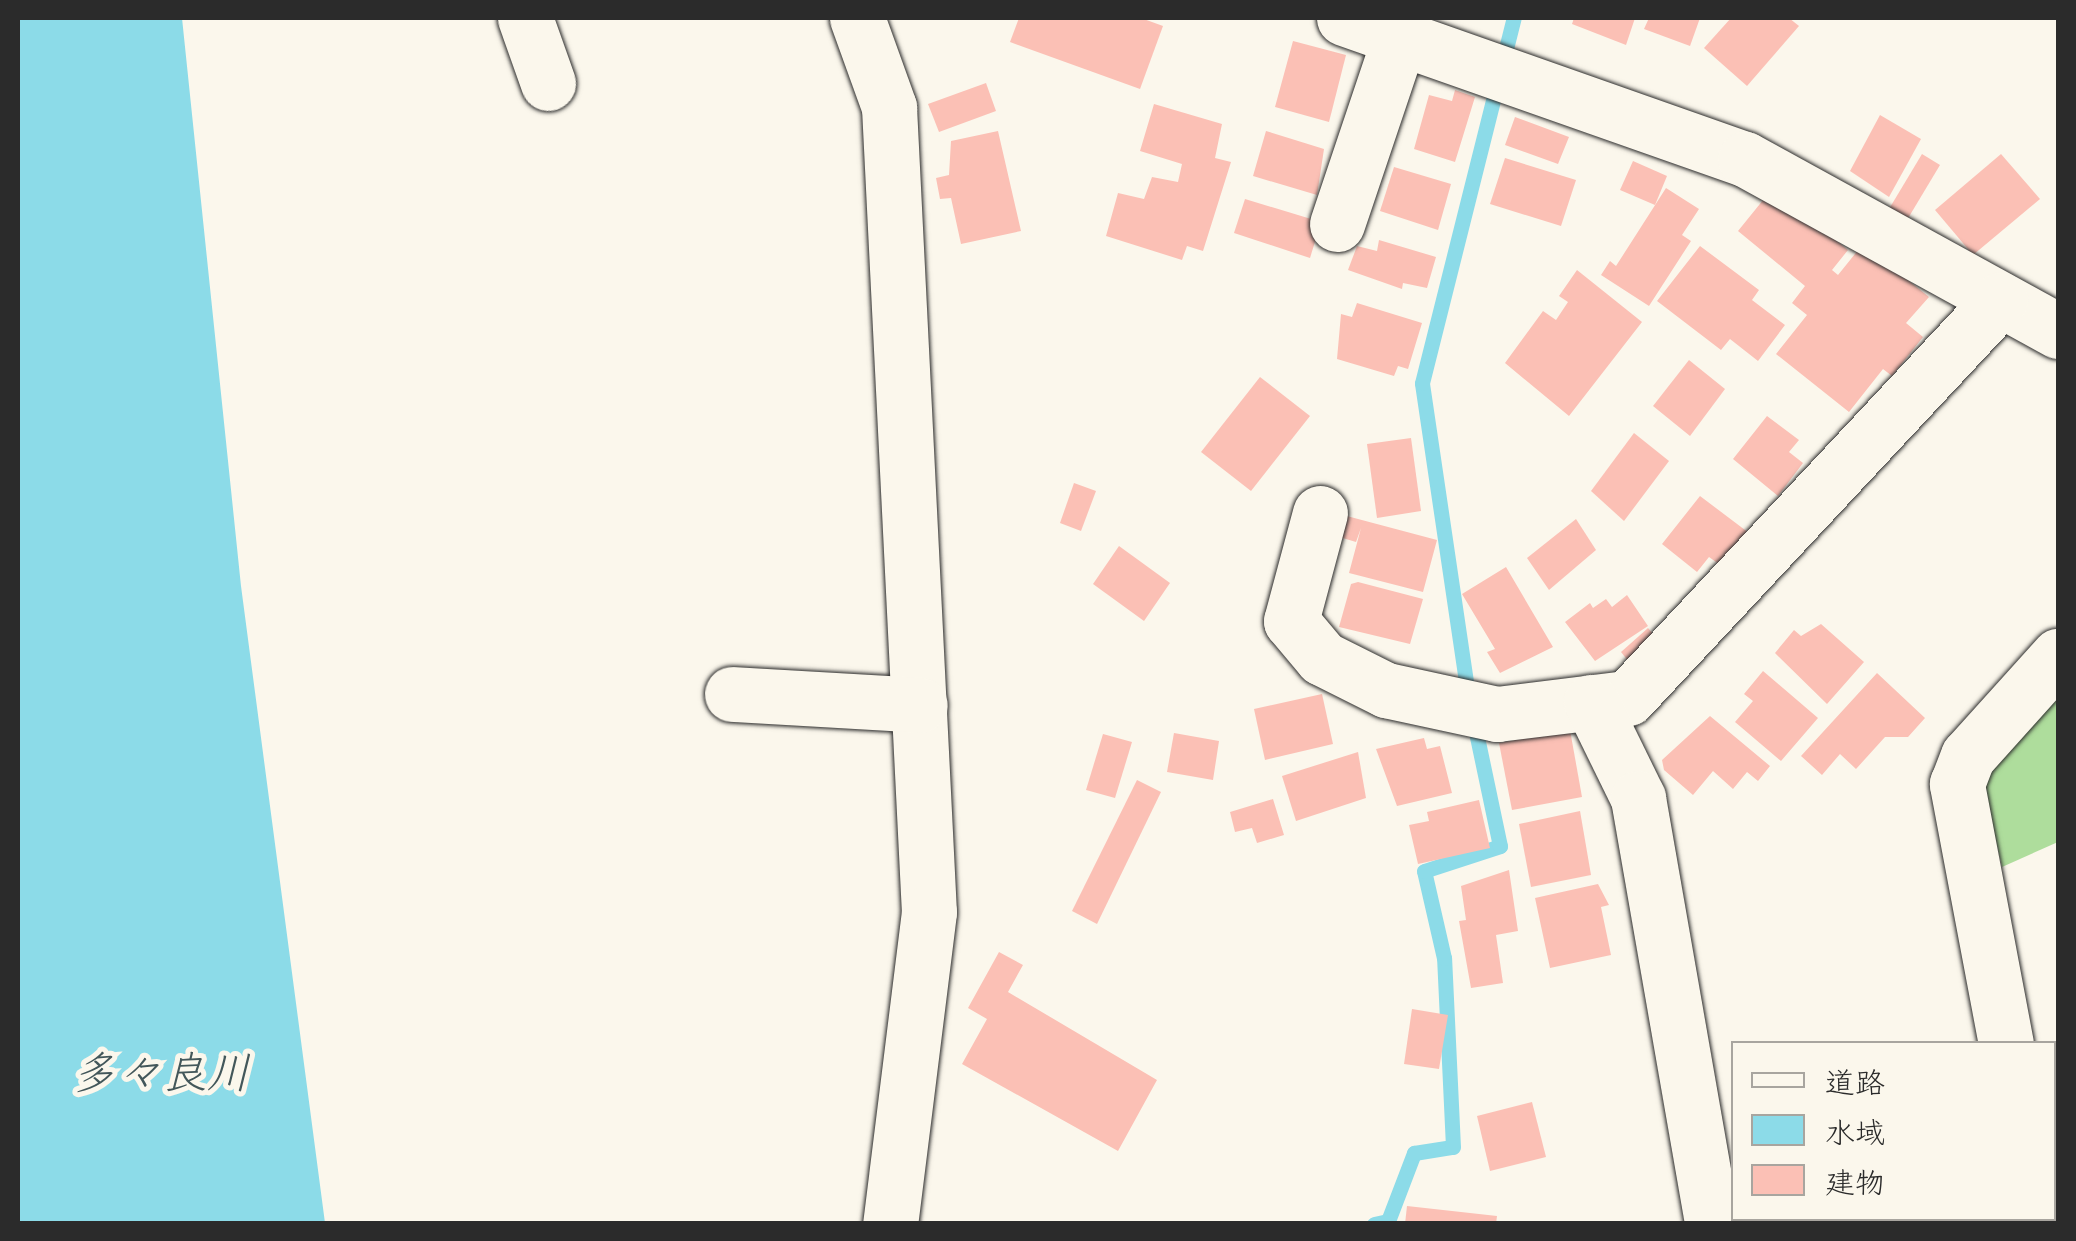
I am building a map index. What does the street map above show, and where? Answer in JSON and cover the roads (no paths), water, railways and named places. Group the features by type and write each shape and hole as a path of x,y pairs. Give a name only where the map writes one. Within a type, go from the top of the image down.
{"street":[{"path":"525,18 548,83"},
{"path":"857,18 889,107 929,912 890,1224"},
{"path":"1344,18 1745,158 2058,331"},
{"path":"1338,224 1400,37"},
{"path":"1320,513 1291,620 1322,658 1386,690 1496,714 1628,698 2000,300"},
{"path":"2005,1041 1957,784 1968,756 2058,656"},
{"path":"732,694 920,705"},
{"path":"1592,702 1638,798 1712,1224"}],"water":[{"name":"多々良川","path":"18,18 182,18 241,586 325,1223 19,1223"}],"waterway":[{"path":"1468,695 1422,383 1514,18"},
{"path":"1374,1224 1388,1221 1414,1153 1453,1147 1444,958 1424,871 1500,846 1473,718"}]}
